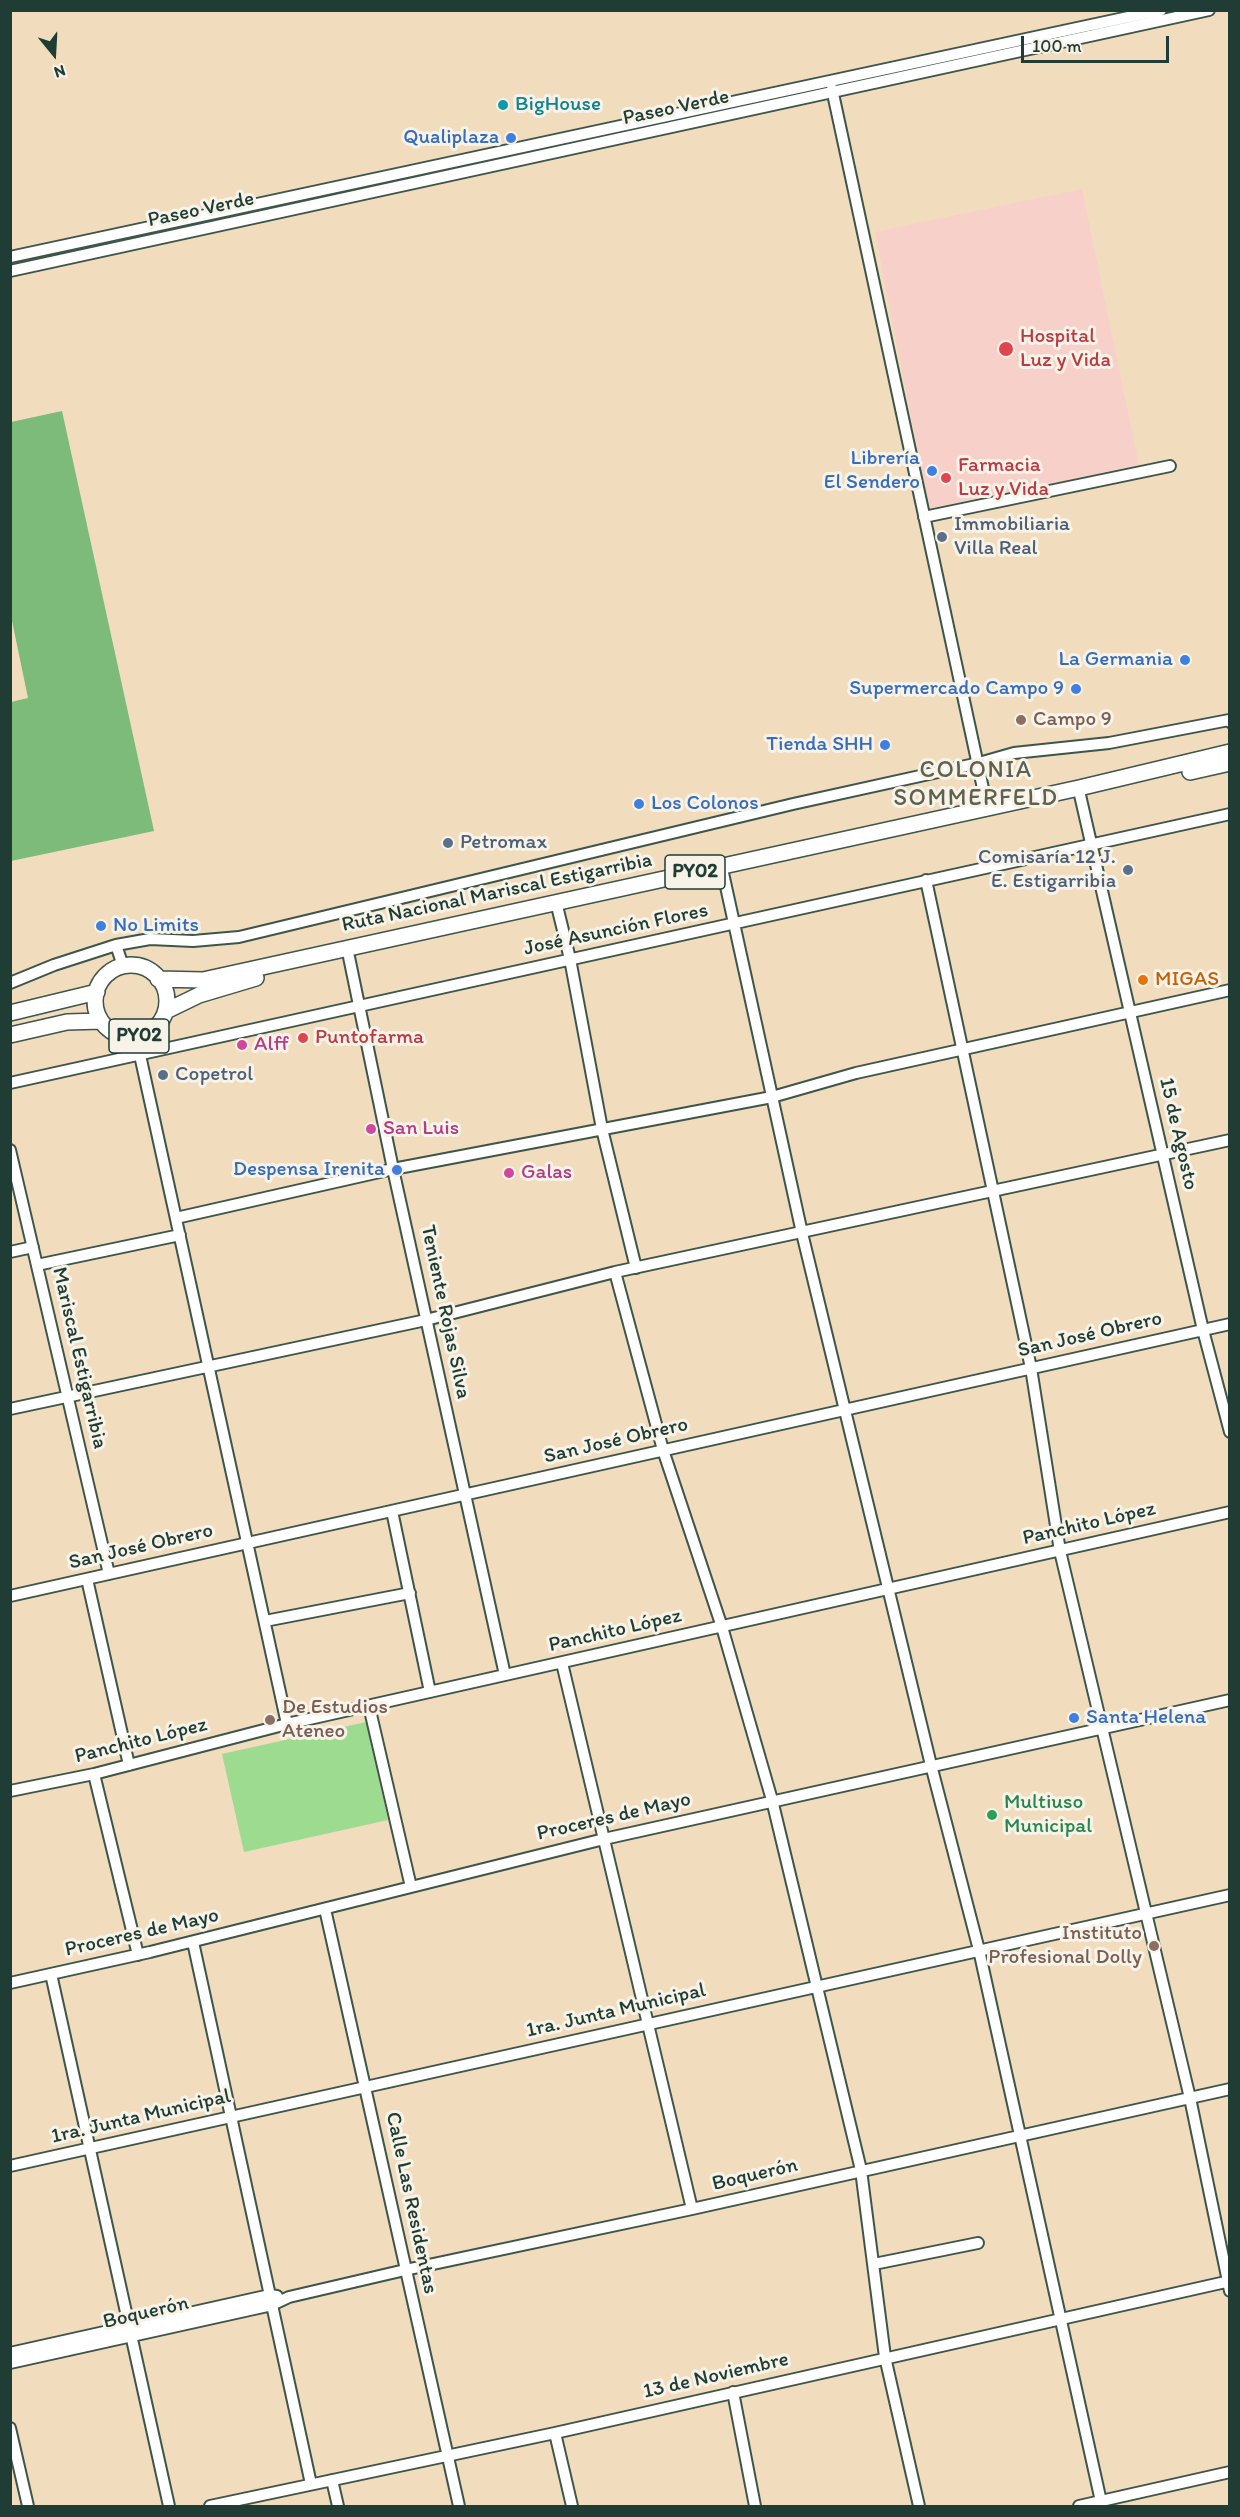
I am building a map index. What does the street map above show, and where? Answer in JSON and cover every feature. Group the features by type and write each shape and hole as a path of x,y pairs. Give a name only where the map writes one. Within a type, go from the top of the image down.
{"highway":[{"name":"Ruta Nacional Mariscal Estigarribia","path":"158,979 202,980 1079,788 1230,752"},
{"name":"Ruta Nacional Mariscal Estigarribia","path":"166,1011 199,994 242,981 723,873 1230,764"},
{"name":"PY02","path":"123,966 142,967 151,971 158,979 166,993 166,1011 157,1027 136,1037 116,1034 101,1021 96,1006 97,992 107,975 123,966"},
{"name":"PY02","path":"10,1013 97,992"},
{"name":"PY02","path":"10,1035 67,1022 101,1021"}],"street":[{"name":"Paseo Verde","path":"10,271 833,94 1149,18 1161,10"},
{"name":"Paseo Verde","path":"10,257 830,81 1149,18 1209,10"},
{"path":"830,81 987,807"},
{"path":"585,133 588,146"},
{"path":"342,185 345,199"},
{"path":"36,251 38,265"},
{"path":"924,517 1170,466"},
{"path":"10,983 54,965 116,945 150,939 193,941 239,937 1014,753 1109,743 1229,721"},
{"name":"15 de Agosto","path":"1080,795 1203,1330 1230,1432"},
{"name":"José Asunción Flores","path":"10,1083 1230,814"},
{"path":"723,873 802,1233 844,1410 931,1765 980,1950 1101,2504"},
{"path":"926,880 1031,1368 1060,1551 1190,2098 1229,2285"},
{"path":"558,910 570,959 602,1129 636,1268"},
{"path":"116,945 123,966"},
{"name":"Teniente Rojas Silva","path":"350,957 393,1169 505,1675"},
{"path":"176,1218 393,1169 772,1097 856,1073 1230,990"},
{"path":"136,1037 287,1724"},
{"path":"10,1409 426,1320 615,1272 1230,1140"},
{"name":"Mariscal Estigarribia","path":"10,1150 109,1574"},
{"path":"37,1265 180,1235"},
{"path":"10,1252 33,1247"},
{"path":"615,1272 663,1450 722,1627 772,1800 861,2170 885,2357 919,2506"},
{"name":"San José Obrero","path":"10,1596 1230,1324"},
{"path":"392,1511 430,1692"},
{"name":"Panchito López","path":"10,1791 94,1774 287,1724 1230,1512"},
{"path":"87,1579 129,1765"},
{"path":"265,1621 410,1593"},
{"path":"562,1663 692,2209"},
{"name":"Proceres de Mayo","path":"10,1983 193,1942 604,1839 772,1800 1230,1700"},
{"path":"369,1706 411,1887"},
{"path":"94,1774 138,1955"},
{"name":"1ra. Junta Municipal","path":"10,2166 1230,1895"},
{"name":"Calle Las Residentas","path":"326,1909 459,2506"},
{"path":"193,1942 311,2484"},
{"path":"51,1974 169,2506"},
{"name":"Boquerón","path":"10,2364 130,2332 271,2300 1230,2089"},
{"path":"874,2264 978,2243"},
{"name":"13 de Noviembre","path":"210,2506 447,2454 555,2433 1060,2318 1229,2285"},
{"name":"Boquerón","path":"10,2353 130,2332"},
{"path":"733,2392 755,2506"},
{"path":"10,2428 28,2506"},
{"path":"555,2433 572,2506"},
{"path":"1079,2506 1101,2504 1230,2472"},
{"path":"332,2480 338,2506"}],"shaded area":[{"name":"Hospital Luz y Vida","path":"1082,189 1139,466 929,508 875,232"}],"green space":[{"path":"62,411 154,831 11,861 11,702 28,698 11,616 11,422"},
{"path":"366,1722 388,1820 244,1852 222,1754"}],"place":[{"name":"BigHouse","path":"503,105"},
{"name":"Qualiplaza","path":"511,138"},
{"name":"Hospital Luz y Vida","path":"1006,349"},
{"name":"Librería El Sendero","path":"932,471"},
{"name":"Farmacia Luz y Vida","path":"946,478"},
{"name":"Immobiliaria Villa Real","path":"942,537"},
{"name":"La Germania","path":"1185,660"},
{"name":"Supermercado Campo 9","path":"1076,689"},
{"name":"Campo 9","path":"1021,720"},
{"name":"Tienda SHH","path":"885,745"},
{"name":"Los Colonos","path":"639,804"},
{"name":"Petromax","path":"448,843"},
{"name":"Comisaría 12 J. E. Estigarribia","path":"1128,870"},
{"name":"No Limits","path":"101,926"},
{"name":"MIGAS","path":"1143,980"},
{"name":"Puntofarma","path":"303,1038"},
{"name":"Alff","path":"242,1045"},
{"name":"Copetrol","path":"163,1075"},
{"name":"San Luis","path":"371,1129"},
{"name":"Despensa Irenita","path":"397,1170"},
{"name":"Galas","path":"509,1173"},
{"name":"Santa Helena","path":"1074,1718"},
{"name":"De Estudios Ateneo","path":"270,1720"},
{"name":"Multiuso Municipal","path":"992,1815"},
{"name":"Instituto Profesional Dolly","path":"1154,1946"}],"district":[{"name":"COLONIA SOMMERFELD","path":"976,785"}]}
